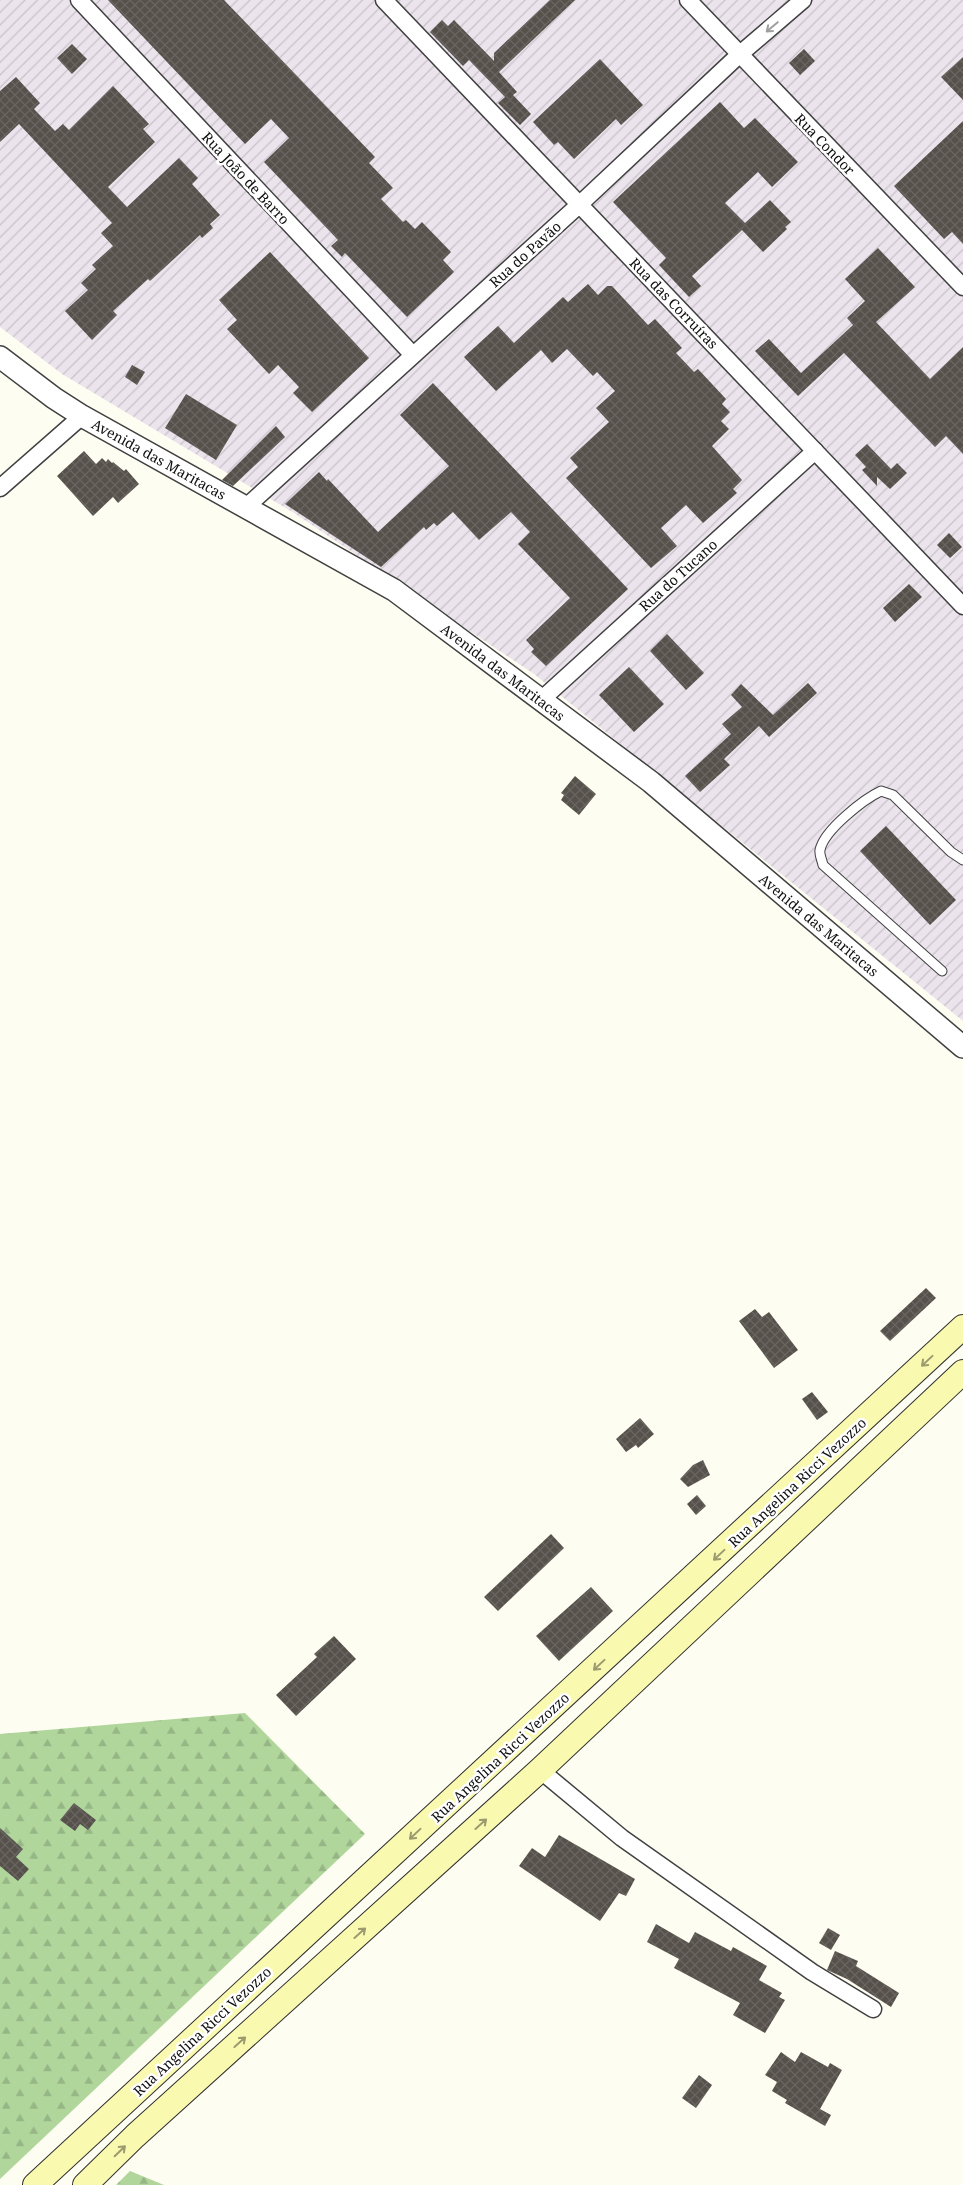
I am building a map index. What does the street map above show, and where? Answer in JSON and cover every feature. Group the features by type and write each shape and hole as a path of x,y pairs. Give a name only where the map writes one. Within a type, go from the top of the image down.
{"main road":[{"name":"Rua Angelina Ricci Vezozzo","path":"35,2185 963,1328"},
{"path":"84,2185 540,1770 963,1372"},
{"path":"527,1731 526,1749 530,1760 540,1770"}],"street":[{"name":"Rua João de Barro","path":"79,0 414,355"},
{"name":"Rua das Corruíras","path":"384,0 963,606"},
{"name":"Rua Condor","path":"688,0 963,288"},
{"name":"Rua do Pavão","path":"245,508 580,204 740,54 803,0"},
{"name":"Avenida das Maritacas","path":"0,357 54,398 82,416 394,590 651,782 963,1047"},
{"path":"0,488 82,416"},
{"name":"Rua do Tucano","path":"541,700 815,451"},
{"path":"540,1770 622,1838 812,1972 873,2009"}],"lane":[{"path":"942,971 823,865 819,851 826,836 867,798 881,790 893,795 951,852 963,860"}],"shaded area":[{"path":"0,0 963,0 963,1021 534,674 294,513 62,374 0,327"}],"green space":[{"path":"245,1713 365,1834 0,2179 0,1734"},
{"path":"130,2171 164,2185 116,2185"}],"building":[{"path":"108,0 224,0 375,157 369,163 393,188 381,199 403,222 406,220 415,229 422,222 451,252 443,260 454,272 407,317 345,253 342,257 331,246 338,240 264,162 289,138 271,119 245,144"},
{"path":"550,0 575,0 499,72 517,92 513,95 531,114 520,125 498,103 505,97 469,60 463,66 430,32 442,20 448,26 454,20 494,61 494,53"},
{"path":"72,44 87,59 72,74 57,58"},
{"path":"804,49 815,61 800,75 789,63"},
{"path":"963,57 963,100 941,77"},
{"path":"600,59 643,105 621,125 616,119 574,159 558,142 554,145 533,122"},
{"path":"16,77 40,103 34,109 55,131 63,124 69,130 113,86 149,124 143,129 155,142 108,187 127,207 179,158 198,178 192,184 220,215 210,224 213,228 202,238 200,235 150,281 148,279 113,311 117,315 92,340 65,311 88,290 81,283 96,269 92,265 113,246 101,233 112,223 19,124 0,142 0,91"},
{"path":"720,102 744,128 755,118 798,162 772,187 758,172 725,203 745,223 770,200 791,222 785,227 787,229 763,252 742,230 692,276 701,286 689,297 659,265 666,258 613,202"},
{"path":"963,121 963,244 952,232 944,239 894,186"},
{"path":"878,248 915,287 876,322 930,379 963,347 963,454 946,436 935,447 844,353 798,396 755,351 769,339 801,373 853,325 847,318 865,301 845,279"},
{"path":"270,252 369,358 312,412 293,393 299,387 278,365 269,374 227,329 237,320 219,300"},
{"path":"588,284 598,295 607,286 612,286 648,325 655,319 682,348 676,353 694,372 698,369 726,399 722,404 730,412 721,421 729,429 712,446 742,480 733,489 737,493 703,523 686,505 661,528 677,546 651,568 566,478 578,467 570,458 609,422 596,408 615,391 597,372 593,376 567,349 552,363 541,350 496,391 464,357 498,326 514,343 563,297 568,302"},
{"path":"132,365 145,372 137,385 125,377"},
{"path":"433,383 628,589 546,666 531,652 534,649 526,640 570,598 518,544 530,532 511,512 479,540 453,512 437,526 434,523 426,530 424,527 381,567 285,504 319,472 327,481 328,479 378,532 449,466 400,415"},
{"path":"186,394 237,425 216,460 165,428"},
{"path":"276,426 285,437 233,486 222,480"},
{"path":"867,444 891,469 897,463 907,473 890,489 877,477 877,486 862,470 866,467 855,455"},
{"path":"84,451 96,464 102,458 106,462 108,459 124,471 126,469 139,484 118,503 113,497 93,516 57,476"},
{"path":"949,533 962,547 950,558 937,545"},
{"path":"909,584 922,597 895,622 883,608"},
{"path":"667,634 704,673 686,690 650,651"},
{"path":"629,667 664,704 634,732 599,695"},
{"path":"808,683 817,693 769,737 759,726 724,759 730,765 700,792 685,776 731,734 722,724 742,707 731,695 741,684 773,715"},
{"path":"575,776 596,794 579,815 561,800 564,795 561,793"},
{"path":"886,826 956,900 930,925 860,851"},
{"path":"926,1288 936,1298 890,1341 880,1331"},
{"path":"755,1309 762,1317 769,1312 798,1350 774,1368 739,1321"},
{"path":"812,1392 828,1412 817,1420 802,1399"},
{"path":"640,1418 654,1434 638,1448 636,1445 626,1452 616,1439"},
{"path":"703,1460 710,1475 688,1487 680,1479 693,1465"},
{"path":"697,1495 706,1506 696,1515 687,1504"},
{"path":"551,1534 564,1548 498,1611 484,1597"},
{"path":"591,1587 613,1611 559,1661 536,1636"},
{"path":"334,1636 356,1659 296,1716 276,1695 317,1657 314,1654"},
{"path":"74,1803 96,1820 88,1830 80,1824 75,1831 60,1820"},
{"path":"0,1828 23,1849 16,1857 29,1869 18,1881 0,1866"},
{"path":"559,1835 635,1879 626,1896 619,1893 600,1921 519,1866 532,1848 545,1857"},
{"path":"656,1924 689,1943 695,1932 731,1951 733,1947 767,1966 759,1980 782,1993 779,1997 785,2000 765,2033 733,2015 740,2003 674,1968 679,1959 647,1942"},
{"path":"828,1928 840,1935 831,1950 819,1943"},
{"path":"835,1951 858,1961 856,1966 899,1993 891,2007 847,1979 827,1970"},
{"path":"781,2052 795,2062 801,2052 828,2067 830,2063 842,2070 820,2109 831,2115 825,2126 785,2103 787,2100 772,2091 777,2082 765,2075"},
{"path":"699,2075 712,2085 696,2108 682,2098"}]}
